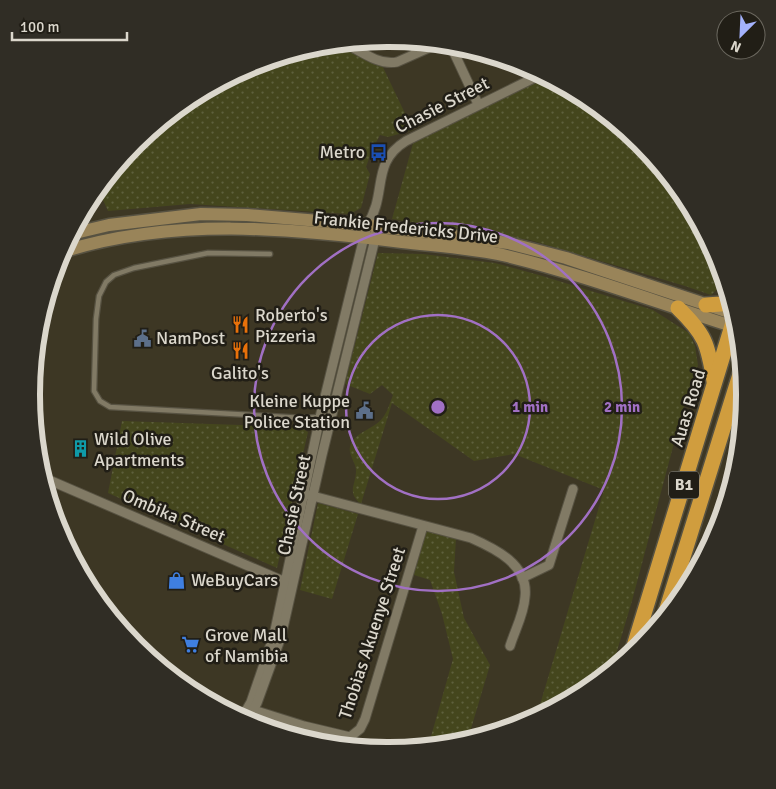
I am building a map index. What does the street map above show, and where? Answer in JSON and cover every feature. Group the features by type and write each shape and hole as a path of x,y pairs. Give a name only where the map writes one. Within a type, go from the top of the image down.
{"highway":[{"path":"706,305 724,303"},
{"path":"678,308 703,336 712,365 715,385"},
{"name":"Auas Road","path":"637,638 731,335"},
{"name":"B1","path":"671,596 736,397"}],"main road":[{"name":"Frankie Fredericks Drive","path":"81,232 147,219 201,214 247,215 508,243 566,258 706,305 727,316"},
{"name":"Frankie Fredericks Drive","path":"72,250 121,237 199,228 371,229 506,256 555,269 678,308 727,319"}],"street":[{"path":"355,48 390,64 428,48"},
{"path":"454,53 478,104"},
{"name":"Chasie Street","path":"308,495 322,455 382,172 389,154 406,140 533,78"},
{"name":"Chasie Street","path":"250,714 289,584 308,495 320,417 371,229"},
{"name":"Ombika Street","path":"52,484 289,584"},
{"path":"522,578 549,565 573,489"},
{"path":"308,495 471,538 494,548 509,559 517,568 522,578 526,596 510,646"},
{"name":"Thobias Akuenye Street","path":"251,710 350,737 360,729 365,719 423,526"},
{"name":"Chasie Street","path":"248,713 251,710"}],"lane":[{"path":"361,47 364,52"},
{"path":"412,47 415,54"},
{"path":"270,254 208,253 134,268 114,275 106,282 99,296 96,319 94,392 100,401 110,407 304,418 320,417"},
{"path":"304,732 308,727 318,736"},
{"path":"350,737 352,741"}],"green space":[{"path":"355,48 380,61 413,130 388,137 380,135 366,167 370,174 361,208 350,214 190,204 108,211 102,197 112,183 142,148 176,118 234,82 298,58"},
{"path":"533,78 542,82 600,118 650,165 677,201 689,221 710,261 719,287 711,295 530,240 392,219 415,136"},
{"path":"378,253 423,254 495,263 653,310 689,333 695,346 698,365 686,398 615,658 581,684 539,708 604,490 514,454 474,461 392,403 361,504 353,493 356,469 350,453 350,447 355,438 376,424 384,416 393,395 382,385 370,394 345,384"},
{"path":"122,421 299,427 308,432 277,568 108,493"},
{"path":"318,503 358,514 332,599 300,590"},
{"path":"426,531 456,538 454,572 464,618 490,665 470,733 430,740 453,659 442,614 430,580 411,574"}],"place":[{"name":"Metro","path":"379,152"},
{"name":"Roberto's Pizzeria","path":"241,325"},
{"name":"NamPost","path":"142,338"},
{"name":"Galito's","path":"240,350"},
{"name":"Kleine Kuppe Police Station","path":"364,411"},
{"name":"Wild Olive Apartments","path":"80,449"},
{"name":"WeBuyCars","path":"177,580"},
{"name":"Grove Mall of Namibia","path":"191,645"}]}
